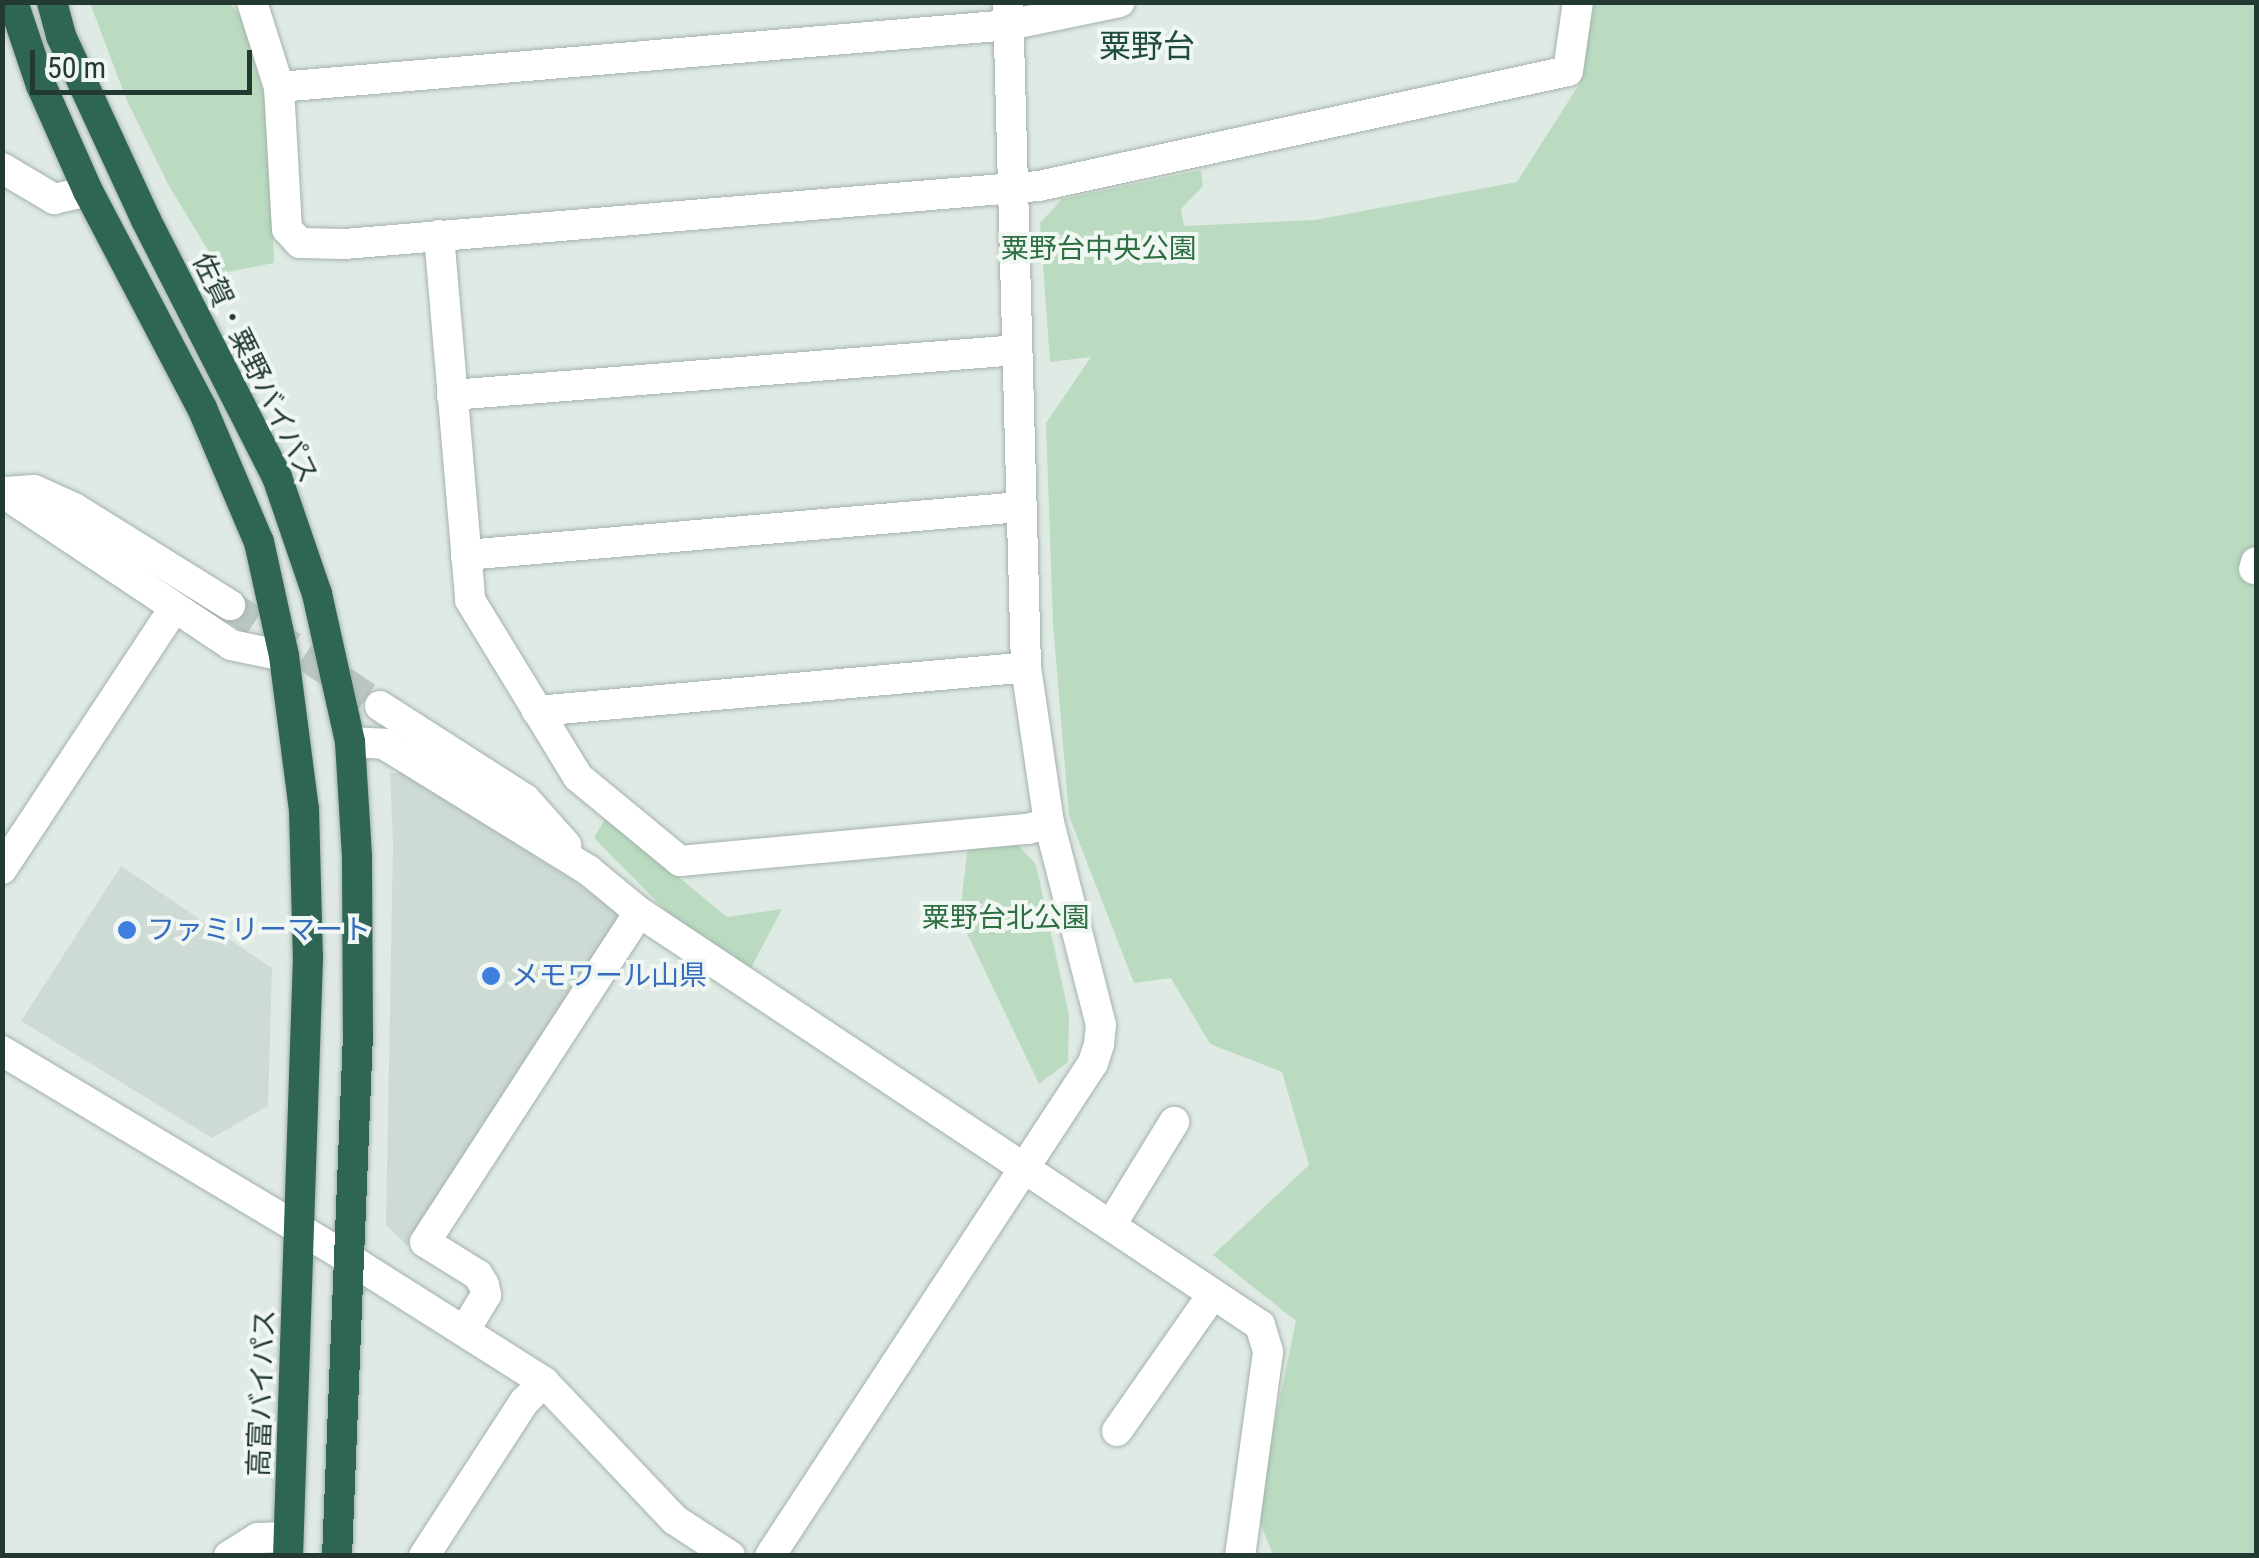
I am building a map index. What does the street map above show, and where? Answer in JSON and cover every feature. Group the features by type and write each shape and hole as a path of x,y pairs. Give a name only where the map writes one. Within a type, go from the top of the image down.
{"highway":[{"path":"13,2 41,84 88,191 202,408 252,526 284,656 304,809 308,957 302,1234"},
{"name":"佐賀・粟野バイパス","path":"52,2 61,36 146,220 277,477 317,594 350,742 357,858 358,1034 348,1258"},
{"name":"高富バイパス","path":"288,1546 302,1234"},
{"path":"338,1556 348,1258"}],"street":[{"path":"252,2 279,87 287,229 300,244 1015,188 1568,71 1578,2"},
{"path":"279,87 1115,3"},
{"path":"770,1556 1093,1063 1101,1025 1050,823 1026,667 1008,14"},
{"path":"2,168 54,199 88,191"},
{"path":"439,235 470,600 578,777 680,861 1028,829 1050,823"},
{"path":"452,395 1017,350"},
{"path":"230,605 74,508 34,490 2,492 231,645 284,656"},
{"path":"466,555 1020,507"},
{"path":"2,869 174,608"},
{"path":"538,711 1026,667"},
{"path":"380,706 525,799 588,870"},
{"path":"350,742 384,744 588,870 639,912 1260,1325 1268,1352 1240,1556"},
{"path":"465,1330 486,1295 484,1285 478,1276 424,1242 639,912"},
{"path":"2,1051 302,1234 348,1258 544,1382 675,1520 730,1556"},
{"path":"1111,1225 1174,1122"},
{"path":"1118,1432 1213,1294"},
{"path":"424,1556 524,1402 544,1382"},
{"path":"228,1556 258,1538 288,1546"}],"shaded area":[{"name":"メモワール山県","path":"390,773 406,773 620,911 618,937 407,1246 386,1225 393,844"},
{"path":"121,866 272,968 268,1106 212,1138 21,1021"}],"green space":[{"path":"90,3 230,3 241,16 268,109 274,263 222,273 169,186 127,101"},
{"name":"粟野台中央公園","path":"1594,3 2256,3 2256,1555 1273,1555 1256,1512 1296,1321 1213,1255 1309,1165 1282,1072 1210,1044 1171,978 1134,983 1069,816 1053,624 1046,423 1091,357 1050,362 1040,223 1062,199 1201,170 1203,186 1181,209 1184,226 1315,220 1517,182 1580,83"},
{"path":"606,817 727,917 782,909 749,972 669,914 594,838"},
{"name":"粟野台北公園","path":"1014,840 1036,865 1069,1015 1068,1062 1039,1084 965,929 961,904 968,846"}],"tunnel":[{"path":"230,605 380,706"}],"place":[{"name":"ファミリーマート","path":"127,930"},
{"name":"メモワール山県","path":"491,976"}],"district":[{"name":"粟野台","path":"1147,46"}]}
